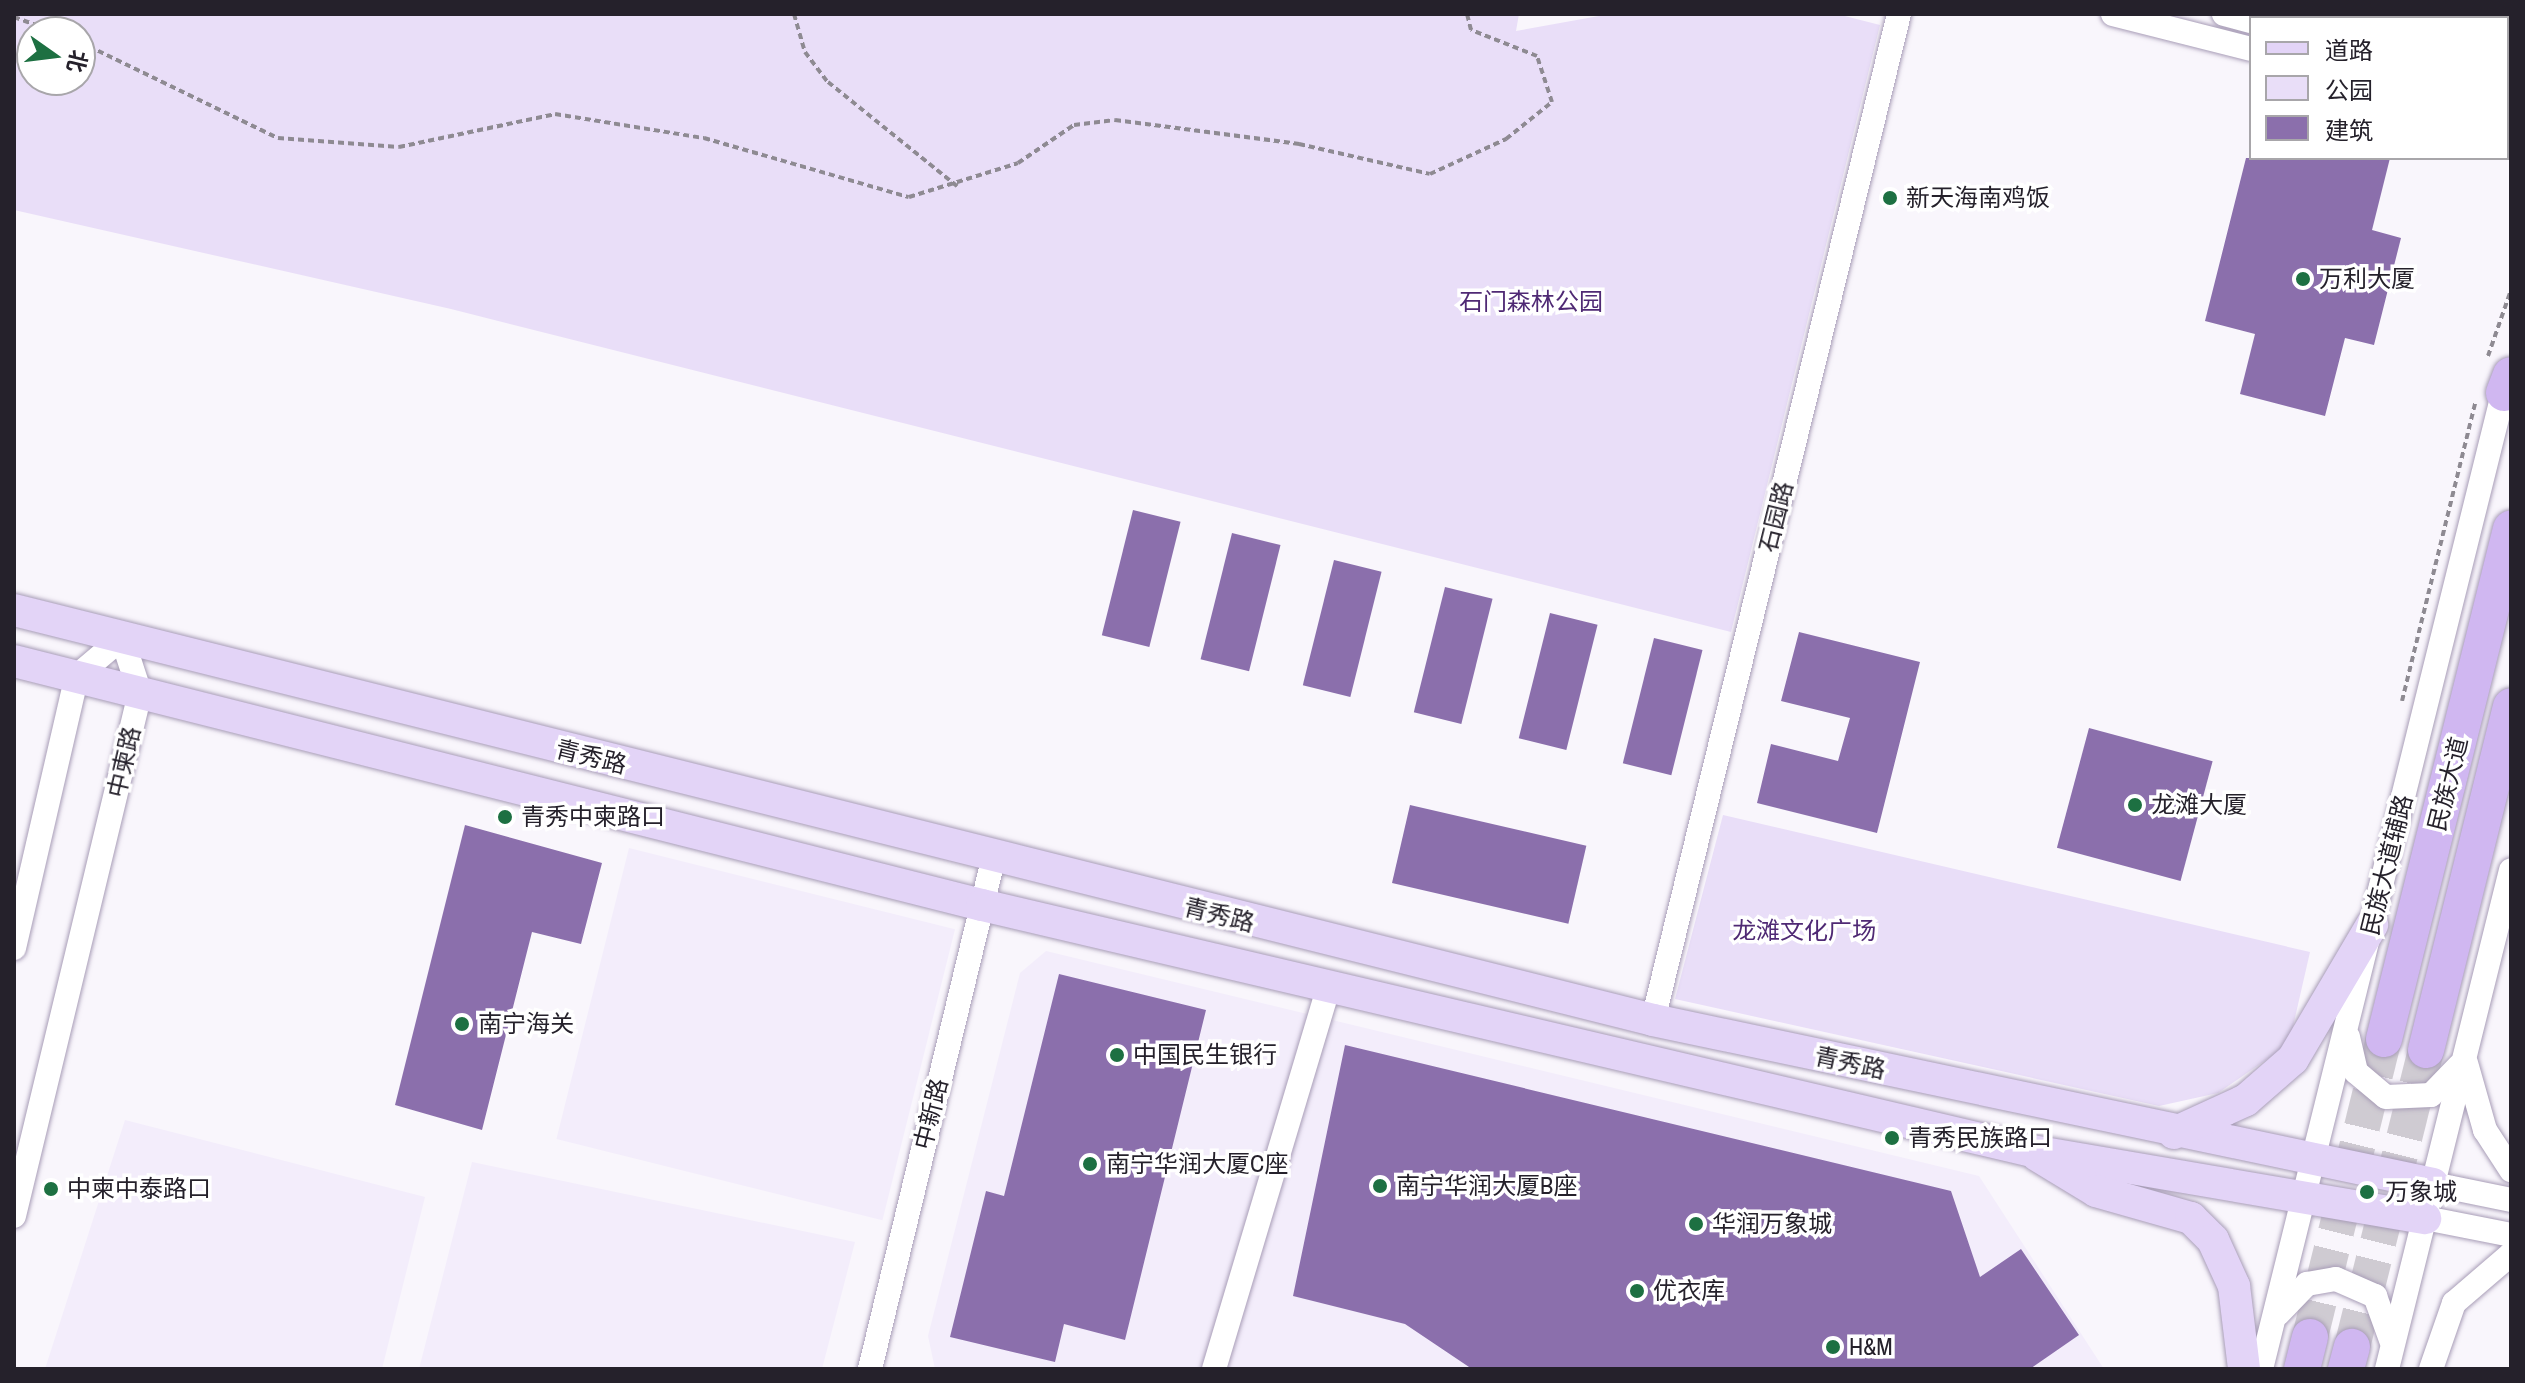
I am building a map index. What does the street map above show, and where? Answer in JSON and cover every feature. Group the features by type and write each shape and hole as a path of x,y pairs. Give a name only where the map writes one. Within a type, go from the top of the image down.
{"highway":[{"name":"民族大道","path":"2384,1039 2511,529"},
{"name":"民族大道","path":"2426,1050 2511,706"}],"main road":[{"name":"青秀路","path":"14,610 993,860 1653,1020 2174,1133 2433,1184"},
{"name":"青秀路","path":"14,661 982,905 2032,1151 2425,1218"},
{"path":"2174,1133 2246,1100 2293,1059 2372,925"},
{"path":"2032,1151 2076,1182 2191,1218 2213,1240 2234,1286 2244,1369"}],"street":[{"name":"石园路","path":"1653,1020 1899,14"},
{"path":"2113,14 2249,48"},
{"path":"2224,14 2249,20"},
{"name":"民族大道辅路","path":"2261,1369 2509,376"},
{"path":"14,948 77,676 122,638"},
{"name":"中柬路","path":"14,1216 140,693 122,638"},
{"name":"中新路","path":"870,1369 993,860"},
{"path":"2390,1360 2511,870"},
{"path":"1214,1369 1329,986"},
{"path":"2346,1026 2356,1072 2386,1097 2431,1095 2465,1057"},
{"path":"2465,1057 2485,1130 2511,1170"},
{"path":"2433,1184 2511,1200"},
{"path":"2425,1218 2511,1235"},
{"path":"2431,1369 2454,1303 2511,1254"},
{"path":"2273,1322 2307,1284 2344,1281 2375,1296 2390,1360"}],"path":[{"path":"794,14 805,52 828,82 957,186"},
{"path":"96,50 278,138 399,147 555,114 704,138 909,197 957,186 1018,163 1074,125 1115,120 1299,144 1430,174 1506,139 1552,102 1537,56 1471,30 1467,14"}],"shaded area":[{"path":"629,848 955,929 882,1220 556,1139"},
{"path":"1046,951 1979,1176 2104,1369 935,1369 928,1336 1020,973"},
{"path":"125,1120 425,1197 382,1369 45,1369"},
{"path":"472,1162 855,1242 822,1369 419,1369"}],"green space":[{"name":"石门森林公园","path":"14,14 1519,14 1516,31 1610,14 1837,14 1880,25 1731,632 451,309 14,210"},
{"name":"龙滩文化广场","path":"1723,815 2310,952 2289,1044 2218,1093 2159,1106 1675,999"}],"building":[{"name":"万利大厦","path":"2246,158 2390,160 2372,230 2401,238 2374,345 2345,338 2325,416 2240,394 2255,334 2205,321"},
{"path":"1133,510 1181,522 1149,647 1102,635"},
{"path":"1232,533 1281,545 1249,671 1201,659"},
{"path":"1334,560 1382,572 1350,697 1303,685"},
{"path":"1445,587 1493,599 1461,724 1414,712"},
{"path":"1550,613 1598,625 1566,750 1519,738"},
{"path":"1799,632 1920,662 1877,833 1757,803 1771,744 1838,761 1850,718 1781,701"},
{"path":"1654,638 1703,650 1671,775 1623,763"},
{"name":"龙滩大厦","path":"2089,728 2213,761 2181,881 2057,848"},
{"path":"1410,805 1586,846 1568,924 1392,883"},
{"name":"南宁海关","path":"465,825 602,863 581,944 532,932 482,1130 395,1105"},
{"name":"南宁华润大厦C座","path":"1059,974 1206,1010 1125,1340 1064,1324 1055,1362 950,1337 986,1191 1004,1196"},
{"name":"华润万象城","path":"1345,1045 1951,1191 1980,1277 2021,1249 2079,1335 2030,1369 1472,1369 1405,1324 1293,1296"}],"tunnel":[{"path":"2310,1337 2384,1039"},
{"path":"2352,1347 2426,1050"}],"place":[{"name":"新天海南鸡饭","path":"1890,198"},
{"name":"万利大厦","path":"2303,279"},
{"name":"龙滩大厦","path":"2135,805"},
{"name":"青秀中柬路口","path":"505,817"},
{"name":"南宁海关","path":"462,1024"},
{"name":"中国民生银行","path":"1117,1055"},
{"name":"青秀民族路口","path":"1892,1138"},
{"name":"南宁华润大厦C座","path":"1090,1164"},
{"name":"南宁华润大厦B座","path":"1380,1186"},
{"name":"中柬中泰路口","path":"51,1189"},
{"name":"万象城","path":"2367,1192"},
{"name":"华润万象城","path":"1696,1224"},
{"name":"优衣库","path":"1637,1291"},
{"name":"H&M","path":"1833,1347"}]}
